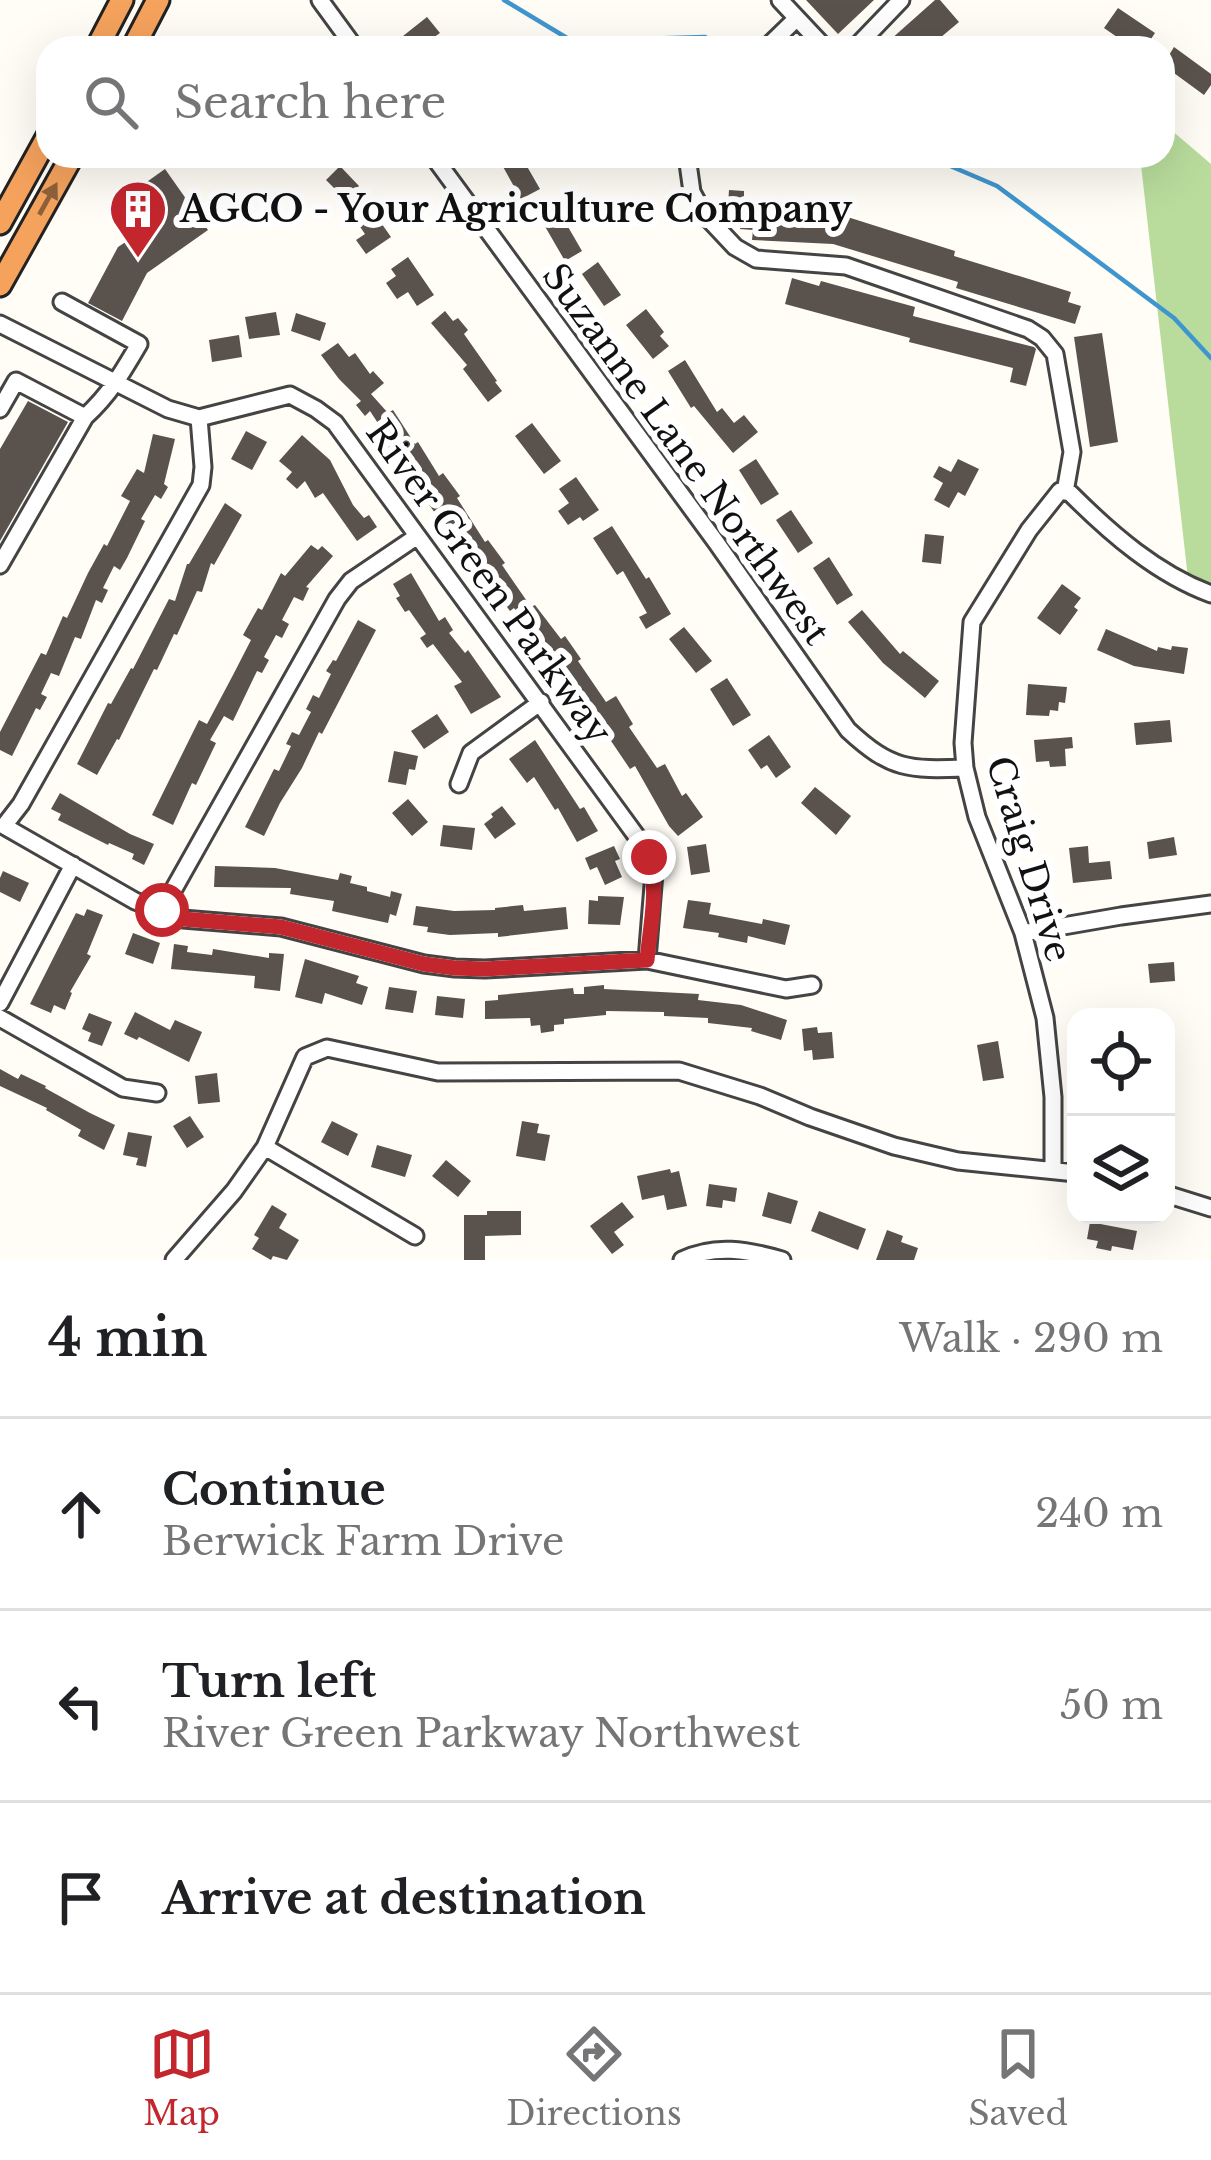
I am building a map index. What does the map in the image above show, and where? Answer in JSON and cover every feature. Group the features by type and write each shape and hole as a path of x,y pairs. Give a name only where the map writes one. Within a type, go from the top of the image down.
{"highway":[{"path":"103,36 122,0"},
{"path":"139,36 158,0"},
{"path":"0,223 36,158"},
{"path":"0,285 65,168"}],"street":[{"path":"320,0 346,36"},
{"path":"780,0 814,36"},
{"path":"866,36 901,0"},
{"path":"778,36 797,18"},
{"name":"Suzanne Lane Northwest","path":"442,168 848,730 871,752 912,770 965,768"},
{"path":"689,168 692,192 704,214 735,247 756,260 846,266 1028,328 1042,338 1055,354 1070,434 1065,492 1128,547 1182,584 1211,595"},
{"path":"0,565 85,417 106,397 139,344 62,302"},
{"path":"0,324 168,409 199,418 203,467 200,485 21,805 4,826 135,901 183,919 281,927 455,968 647,960 786,989 812,985"},
{"path":"0,409 16,381 85,417"},
{"name":"River Green Parkway","path":"199,418 290,395 334,423 640,841 654,873 647,960"},
{"name":"Craig Drive","path":"1053,1169 1053,1096 1045,1018 1023,934 977,817 963,743 972,622 1029,530 1060,491 1065,492"},
{"path":"162,910 337,599 351,581 416,537"},
{"path":"459,784 471,753 541,702"},
{"path":"0,1004 73,866"},
{"path":"1023,934 1211,904"},
{"path":"0,1018 123,1088 157,1093"},
{"path":"174,1260 234,1192 265,1147 305,1057 327,1048 438,1072 679,1071 894,1146 958,1162 1067,1171"},
{"path":"265,1147 415,1236"},
{"path":"1175,1197 1211,1208"},
{"path":"682,1260 720,1249 782,1260"}],"green space":[{"path":"1175,133 1211,164 1211,586 1188,578 1141,168 1175,168"}],"building":[{"path":"806,0 874,0 838,34"},
{"path":"935,0 959,22 942,36 894,36"},
{"path":"1118,8 1155,33 1116,36 1104,28"},
{"path":"427,17 440,33 436,36 403,36"},
{"path":"1175,48 1211,74 1204,95 1175,74"},
{"path":"342,168 359,186 345,199 326,180"},
{"path":"504,168 528,168 540,189 521,199"},
{"name":"AGCO - Your Agriculture Company","path":"165,169 208,230 147,273 122,321 88,303 118,247 156,222 134,191"},
{"path":"729,190 744,191 744,200 757,200 756,210 838,214 1071,292 1068,302 1081,306 1075,324 833,244 752,240 753,230 740,229 740,221 727,220"},
{"path":"372,210 391,237 366,254 356,240 365,234 356,221"},
{"path":"560,213 582,251 565,261 543,223"},
{"path":"408,257 434,295 417,306 408,292 397,299 386,283 396,276 391,269"},
{"path":"598,262 621,295 604,306 582,274"},
{"path":"792,278 819,286 821,281 915,307 913,316 1034,347 1026,386 1010,382 1013,368 785,304"},
{"path":"646,309 669,346 653,359 626,325"},
{"path":"445,311 468,330 464,334 502,391 488,402 463,369 467,365 431,323"},
{"path":"276,312 280,335 249,339 245,317"},
{"path":"296,313 326,323 320,341 291,331"},
{"path":"1102,333 1118,442 1090,447 1074,337"},
{"path":"239,335 242,357 212,362 209,340"},
{"path":"338,343 349,357 355,353 370,374 373,371 384,383 371,394 388,413 393,410 439,476 443,473 531,607 535,605 561,639 565,636 606,702 616,696 633,724 629,727 657,768 665,764 682,796 686,793 703,817 678,836 635,766 630,769 609,738 605,741 571,694 575,691 562,672 556,675 514,608 510,611 477,567 482,563 467,542 460,546 435,513 410,478 405,469 410,466 396,443 388,448 370,411 365,416 356,405 361,401 321,355"},
{"path":"685,360 717,412 722,408 734,423 744,415 758,432 733,453 691,408 668,371"},
{"path":"28,401 68,422 0,541 0,449"},
{"path":"532,423 561,461 544,474 515,436"},
{"path":"246,431 267,442 252,470 231,459"},
{"path":"153,434 175,439 164,484 168,487 161,499 155,495 141,519 145,521 127,558 120,570 114,566 103,588 108,590 102,603 96,600 59,676 51,673 41,694 47,697 40,710 36,708 12,756 0,750 0,732 41,653 46,655 63,616 67,618 104,544 107,546 130,501 121,496 137,469 144,473"},
{"path":"302,435 330,460 353,505 377,527 357,541 323,493 315,498 305,481 297,489 286,479 292,472 279,461"},
{"path":"756,459 779,494 761,505 739,470"},
{"path":"958,459 979,469 965,496 958,492 949,508 934,500 943,483 933,477 939,466 951,472"},
{"path":"576,477 599,510 568,525 558,511 569,503 559,489"},
{"path":"225,503 242,515 214,565 211,563 202,592 197,591 97,775 77,764 169,599 175,601 187,564"},
{"path":"791,510 813,543 798,553 776,520"},
{"path":"612,526 671,614 646,629 639,617 647,613 623,571 617,575 593,538"},
{"path":"925,534 944,536 941,564 922,562"},
{"path":"311,545 318,550 322,546 333,556 306,587 303,601 294,597 282,620 289,624 282,638 276,635 264,657 269,660 262,673 257,671 233,721 224,716 210,740 216,743 173,825 152,815 199,720 207,724 251,640 243,635 258,608 262,610 281,573 285,576"},
{"path":"829,557 853,595 837,605 813,568"},
{"path":"411,573 439,621 445,617 453,630 449,633 465,653 468,650 501,697 471,714 454,686 462,682 433,644 427,648 420,638 426,634 396,598 400,596 393,584"},
{"path":"1062,584 1081,598 1060,635 1037,618"},
{"path":"862,610 900,654 903,651 939,681 925,698 883,663 848,622"},
{"path":"358,620 376,630 322,734 319,732 264,836 245,827 274,769 279,771 292,732 299,735 311,712 306,709 313,695 319,698 331,674 326,671"},
{"path":"684,627 712,661 696,673 669,639"},
{"path":"1106,629 1157,651 1158,647 1188,648 1184,674 1134,666 1097,650"},
{"path":"727,678 751,715 733,726 710,689"},
{"path":"1028,684 1067,687 1065,703 1059,702 1058,711 1050,710 1049,716 1026,715"},
{"path":"437,714 449,732 424,749 411,731"},
{"path":"1170,720 1172,742 1136,745 1134,723"},
{"path":"769,735 791,767 776,778 767,765 761,769 748,750"},
{"path":"1072,737 1073,748 1065,749 1066,766 1036,762 1034,740"},
{"path":"535,740 598,831 577,842 534,777 527,783 509,759"},
{"path":"394,751 418,756 406,785 388,782"},
{"path":"815,787 851,816 836,835 801,803"},
{"path":"60,793 154,844 144,865 132,859 134,854 58,820 61,814 51,809"},
{"path":"408,799 428,822 412,836 392,813"},
{"path":"502,806 516,824 495,839 484,824"},
{"path":"443,825 475,828 472,850 440,846"},
{"path":"1174,837 1177,855 1149,859 1147,842"},
{"path":"706,844 710,872 691,875 687,847"},
{"path":"614,846 622,877 605,885 597,867 590,870 585,858"},
{"path":"1088,846 1089,863 1110,861 1112,879 1073,883 1069,848"},
{"path":"215,866 275,868 338,880 340,873 352,876 350,883 367,887 367,891 390,897 391,891 402,894 396,916 390,914 388,923 332,911 334,901 290,894 291,888 214,887"},
{"path":"3,871 29,883 20,902 0,892"},
{"path":"598,896 624,897 620,925 588,924 589,900 598,901"},
{"path":"688,900 711,903 709,914 790,925 785,945 748,936 747,943 683,928"},
{"path":"523,905 524,911 566,907 568,929 498,937 498,933 427,932 428,927 413,925 416,906 454,911"},
{"path":"87,909 103,915 87,954 91,956 65,1010 54,1005 51,1013 30,1004 76,913 84,916"},
{"path":"133,933 160,943 153,964 125,954"},
{"path":"174,944 188,946 187,952 212,955 213,949 269,958 269,953 284,954 280,991 254,988 255,976 171,969"},
{"path":"305,959 359,976 356,983 368,987 362,1005 325,993 322,1004 295,997"},
{"path":"1174,962 1175,981 1150,983 1148,964"},
{"path":"604,985 604,989 699,994 698,1000 741,1005 787,1020 781,1040 752,1028 708,1023 708,1018 664,1016 664,1012 606,1011 606,1015 564,1019 564,1024 554,1025 554,1031 541,1033 540,1025 531,1026 530,1018 485,1019 485,1001 498,1000 498,995 573,988 574,994 584,994 584,987"},
{"path":"389,987 417,991 413,1013 385,1009"},
{"path":"437,996 465,999 463,1018 435,1015"},
{"path":"135,1012 170,1030 175,1020 202,1032 189,1062 124,1034"},
{"path":"89,1013 112,1022 102,1046 88,1041 91,1033 82,1029"},
{"path":"817,1027 818,1033 832,1032 834,1058 813,1060 812,1050 804,1051 802,1029"},
{"path":"998,1041 1004,1078 983,1081 977,1045"},
{"path":"0,1069 46,1086 115,1125 104,1150 78,1136 81,1130 47,1108 0,1086"},
{"path":"217,1073 220,1102 198,1104 195,1076"},
{"path":"190,1116 204,1137 187,1148 173,1126"},
{"path":"332,1121 358,1134 348,1156 321,1142"},
{"path":"522,1121 539,1124 537,1133 550,1135 545,1161 516,1156"},
{"path":"128,1132 152,1136 146,1167 136,1165 138,1158 123,1155"},
{"path":"377,1145 412,1155 405,1177 371,1167"},
{"path":"446,1160 471,1181 458,1197 432,1176"},
{"path":"670,1169 671,1173 679,1171 687,1206 667,1210 664,1195 642,1200 637,1176"},
{"path":"709,1184 737,1188 735,1202 723,1200 722,1208 706,1206"},
{"path":"768,1192 798,1201 791,1224 762,1216"},
{"path":"622,1202 634,1217 614,1232 624,1245 612,1254 590,1226"},
{"path":"272,1205 287,1214 279,1228 299,1240 287,1260 273,1256 271,1260 252,1249 259,1238 254,1235"},
{"path":"487,1211 521,1211 521,1235 485,1236 485,1260 464,1260 464,1215 487,1215"},
{"path":"819,1211 866,1229 858,1250 811,1231"},
{"path":"1090,1224 1137,1231 1133,1250 1096,1248 1098,1241 1087,1239"},
{"path":"887,1230 918,1248 914,1260 876,1260"}],"waterway":[{"path":"504,0 564,36"},
{"path":"955,168 997,186 1174,318 1211,358"}],"place":[{"name":"AGCO - Your Agriculture Company","path":"138,260"}],"route":[{"path":"162,910 183,919 281,927 455,968 647,960 654,873 649,857"}]}
